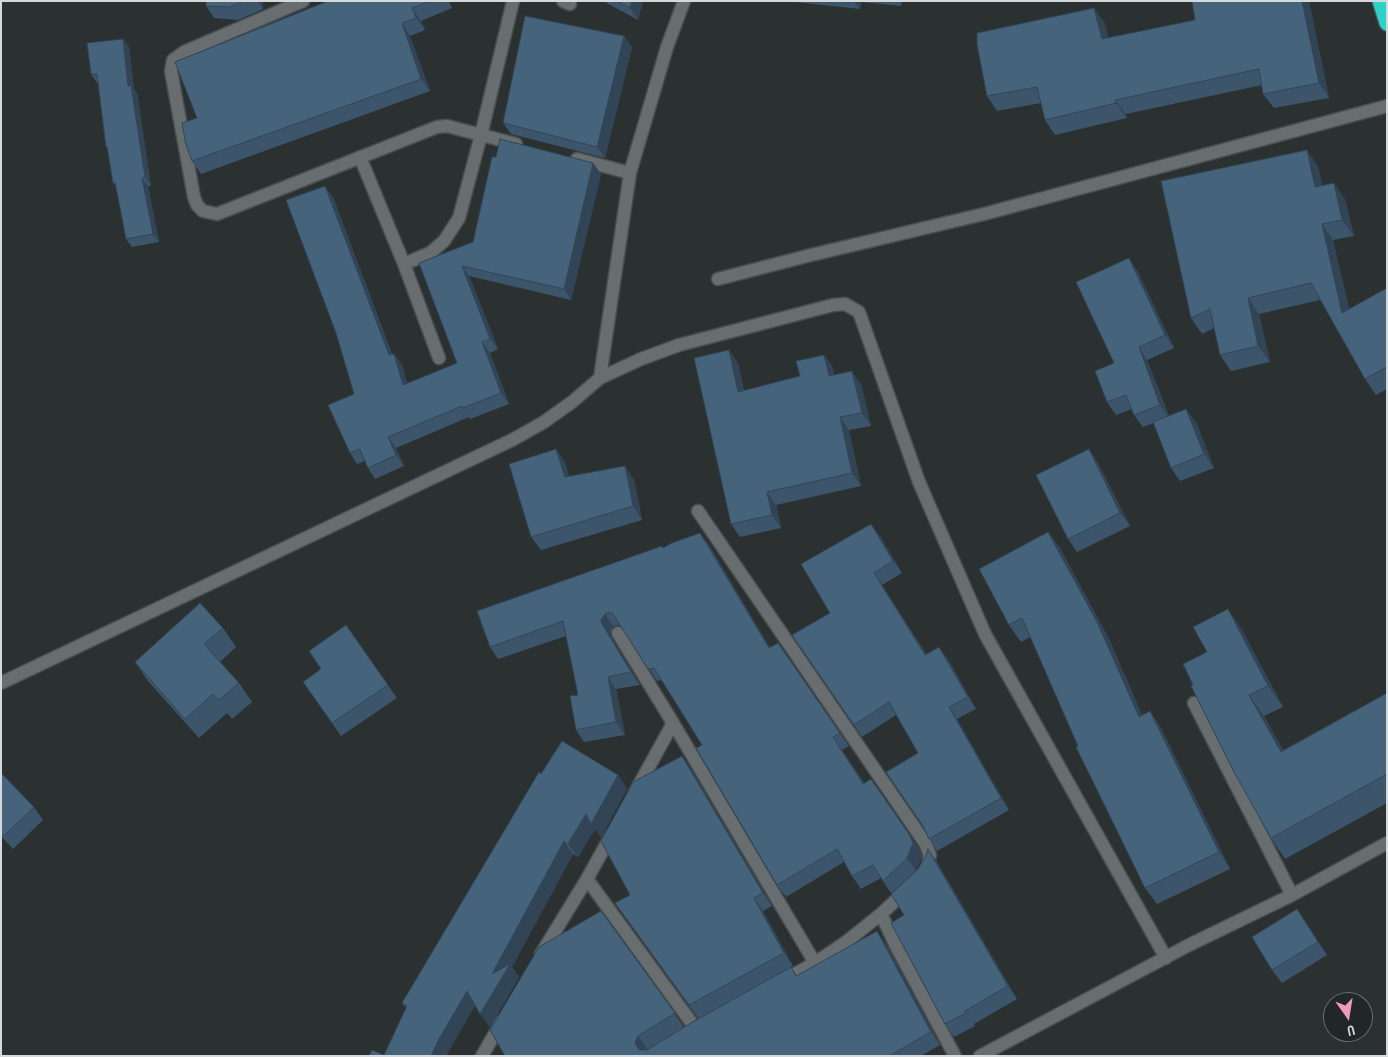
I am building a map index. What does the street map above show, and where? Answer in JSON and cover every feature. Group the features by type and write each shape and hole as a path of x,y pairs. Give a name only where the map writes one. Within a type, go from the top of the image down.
{"highway":[{"path":"1380,1 1387,23"}],"street":[{"path":"303,1 184,52 173,60 171,72 194,197 196,205 203,211 217,214 437,127 447,126 528,147"},
{"path":"404,264 430,253 444,241 459,218 513,1"},
{"path":"600,378 630,173 684,1"},
{"path":"718,279 984,214 1387,106"},
{"path":"360,156 404,264 439,358"},
{"path":"565,156 630,173"},
{"path":"1,683 512,440 544,422 572,402 600,378 641,358 679,345 845,304 852,306 859,312 919,482 985,634 1166,958"},
{"path":"698,511 925,843 930,855 928,865 918,879 882,914 815,963 773,986"},
{"path":"618,633 673,722 815,963"},
{"path":"1194,703 1292,896"},
{"path":"630,800 673,722"},
{"path":"537,961 616,826"},
{"path":"980,1056 1166,958 1292,896 1387,843"},
{"path":"587,878 701,1027 682,1038"},
{"path":"882,914 896,946 955,1056"},
{"path":"482,1056 508,1010"}],"building":[{"path":"206,1 244,1 229,7 206,6"},
{"path":"328,1 430,1 412,8 416,18 402,23 421,79 192,161 186,145 182,123 197,118 175,62"},
{"path":"617,1 632,1 630,8"},
{"path":"1192,1 1302,1 1319,83 1263,94 1259,69 1115,100 1116,103 1045,120 1037,87 987,96 977,45 977,33 1094,8 1102,39 1195,20"},
{"path":"525,16 624,36 597,147 503,123"},
{"path":"123,39 128,86 131,85 145,177 142,178 153,234 126,239 106,147 97,74 91,74 87,43"},
{"path":"500,139 593,163 564,289 462,266 490,339 482,342 501,393 463,408 462,406 388,437 396,455 368,468 360,449 350,453 328,405 354,394 336,333 286,200 325,186 389,355 394,354 403,385 457,363 419,263 473,242 492,157 496,157"},
{"path":"1307,150 1315,187 1334,183 1342,220 1322,224 1342,313 1387,288 1387,367 1365,379 1311,283 1248,298 1258,346 1220,355 1210,309 1191,318 1161,181"},
{"path":"1129,258 1165,335 1139,347 1160,405 1134,415 1126,395 1107,402 1095,371 1114,363 1076,282"},
{"path":"729,350 738,392 800,376 796,361 824,355 829,376 852,371 862,413 840,417 852,473 767,492 772,515 731,524 694,358"},
{"path":"1186,409 1204,454 1171,468 1153,422"},
{"path":"556,449 565,477 625,466 633,506 531,537 509,464"},
{"path":"1089,449 1120,513 1068,539 1036,475"},
{"path":"871,524 893,561 874,573 925,655 939,647 968,697 949,707 1001,798 929,839 923,826 886,772 918,753 889,702 854,725 792,635 830,613 801,564"},
{"path":"1048,532 1097,622 1139,717 1150,711 1219,852 1145,888 1076,747 1078,746 1022,618 1009,625 979,569"},
{"path":"700,533 769,648 778,643 840,733 833,737 863,784 871,779 909,834 913,843 907,858 883,881 873,865 852,876 837,849 777,885 696,748 702,745 654,668 648,669 613,614 609,612 605,614 601,620 602,624 631,672 608,677 616,722 576,730 570,696 578,695 563,621 490,647 477,611 662,546 663,548"},
{"path":"200,603 223,628 204,644 239,683 219,700 213,694 185,719 135,662"},
{"path":"1228,609 1268,686 1249,695 1281,752 1387,693 1387,774 1271,838 1234,772 1191,686 1193,685 1183,664 1207,652 1193,627"},
{"path":"346,625 388,685 332,723 303,682 321,669 309,651"},
{"path":"562,741 618,775 591,824 586,814 568,844 564,841 492,974 510,964 480,1014 467,991 431,1056 369,1056 372,1050 384,1055 407,1006 402,1003 539,772 541,774"},
{"path":"682,756 763,893 754,898 784,953 689,1005 615,903 630,895 601,841 633,782"},
{"path":"1,773 34,807 4,836 1,833"},
{"path":"928,849 1008,986 945,1024 891,923 904,915 891,894 918,869"},
{"path":"1297,909 1318,942 1272,970 1252,937"},
{"path":"601,911 675,1013 638,1036 635,1043 639,1050 647,1050 791,967 796,976 877,931 931,1032 889,1056 505,1056 490,1030 539,947"}]}
